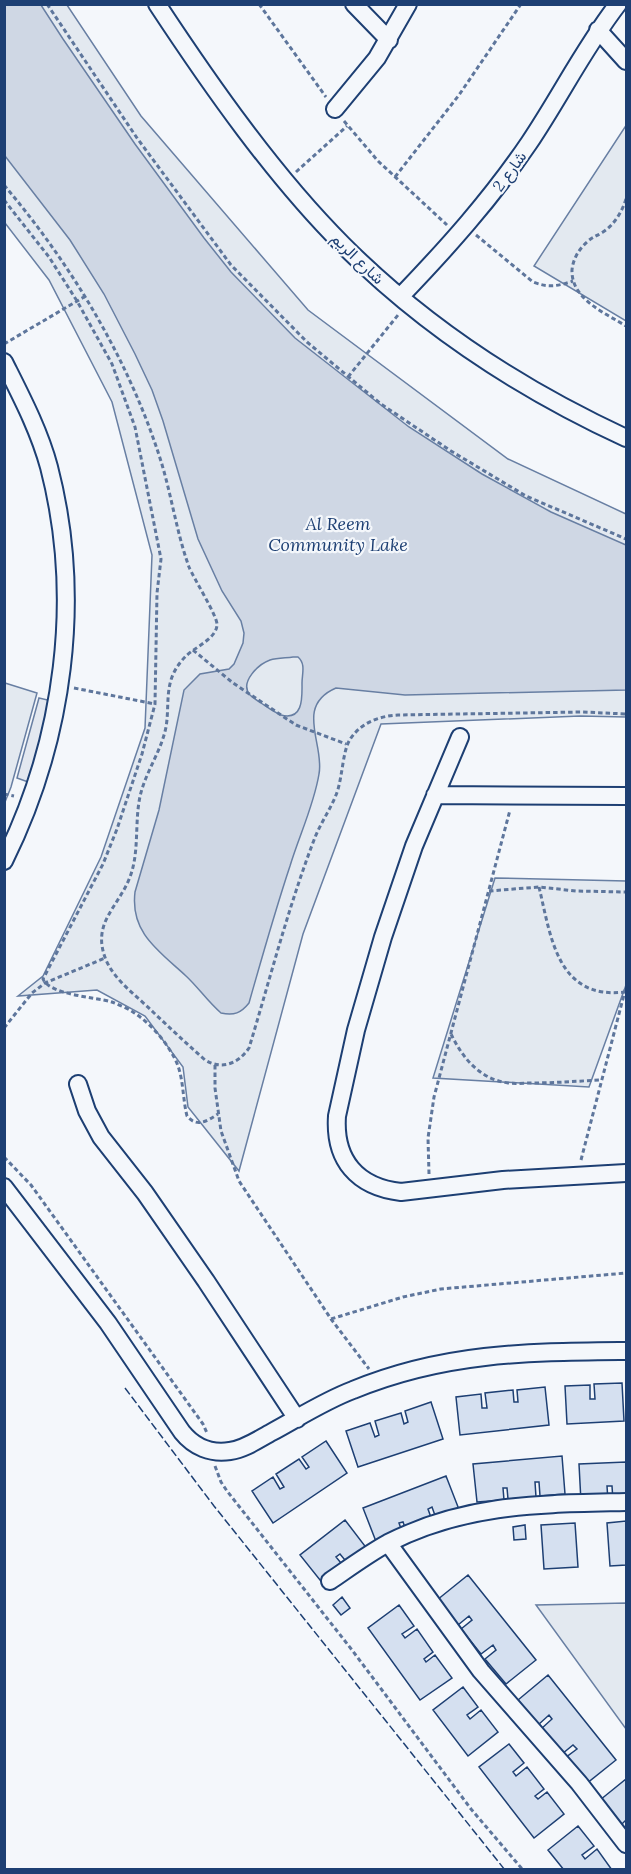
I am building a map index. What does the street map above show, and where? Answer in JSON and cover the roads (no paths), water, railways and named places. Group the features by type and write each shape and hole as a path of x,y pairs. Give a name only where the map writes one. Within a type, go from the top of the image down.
{"street":[{"name":"شارع الريم","path":"157,4 216,91 286,181 342,244 404,300 478,357 515,381 585,419 627,438"},
{"path":"354,4 388,40"},
{"path":"335,110 365,75 408,4"},
{"name":"شارع 2","path":"404,300 466,227 530,142 598,30 618,4"},
{"path":"598,30 627,61"},
{"path":"4,861 23,820 42,766 60,686 66,594 61,529 48,465 38,434 7,372"},
{"path":"460,737 398,891 369,984 337,1116 336,1132 339,1148 346,1162 357,1175 385,1190 401,1192 503,1180 627,1173"},
{"path":"435,795 627,796"},
{"path":"78,1084 87,1111 101,1137 182,1246 297,1419"},
{"path":"4,1187 108,1323 182,1432 195,1445 212,1451 222,1452 243,1448 335,1398 378,1380 432,1365 484,1356 528,1352 627,1351"},
{"path":"330,1581 388,1544 419,1529 450,1518 483,1510 516,1506 627,1502"},
{"path":"388,1544 482,1671 579,1783 627,1844"}],"water":[{"name":"Al Reem Community Lake","path":"5,4 41,5 135,144 204,238 231,272 295,338 409,427 482,474 551,512 626,545 626,690 405,695 336,688 323,696 316,705 314,715 320,763 314,797 279,900 249,1003 237,1013 221,1013 148,940 137,919 135,892 159,810 184,690 200,674 229,669 234,664 243,643 244,633 241,621 222,591 198,539 163,421 152,390 135,354 104,294 70,240 5,156","holes":["298,657 303,666 302,694 298,711 289,716 281,715 250,695 247,690 249,679 261,665 273,659"]}]}
